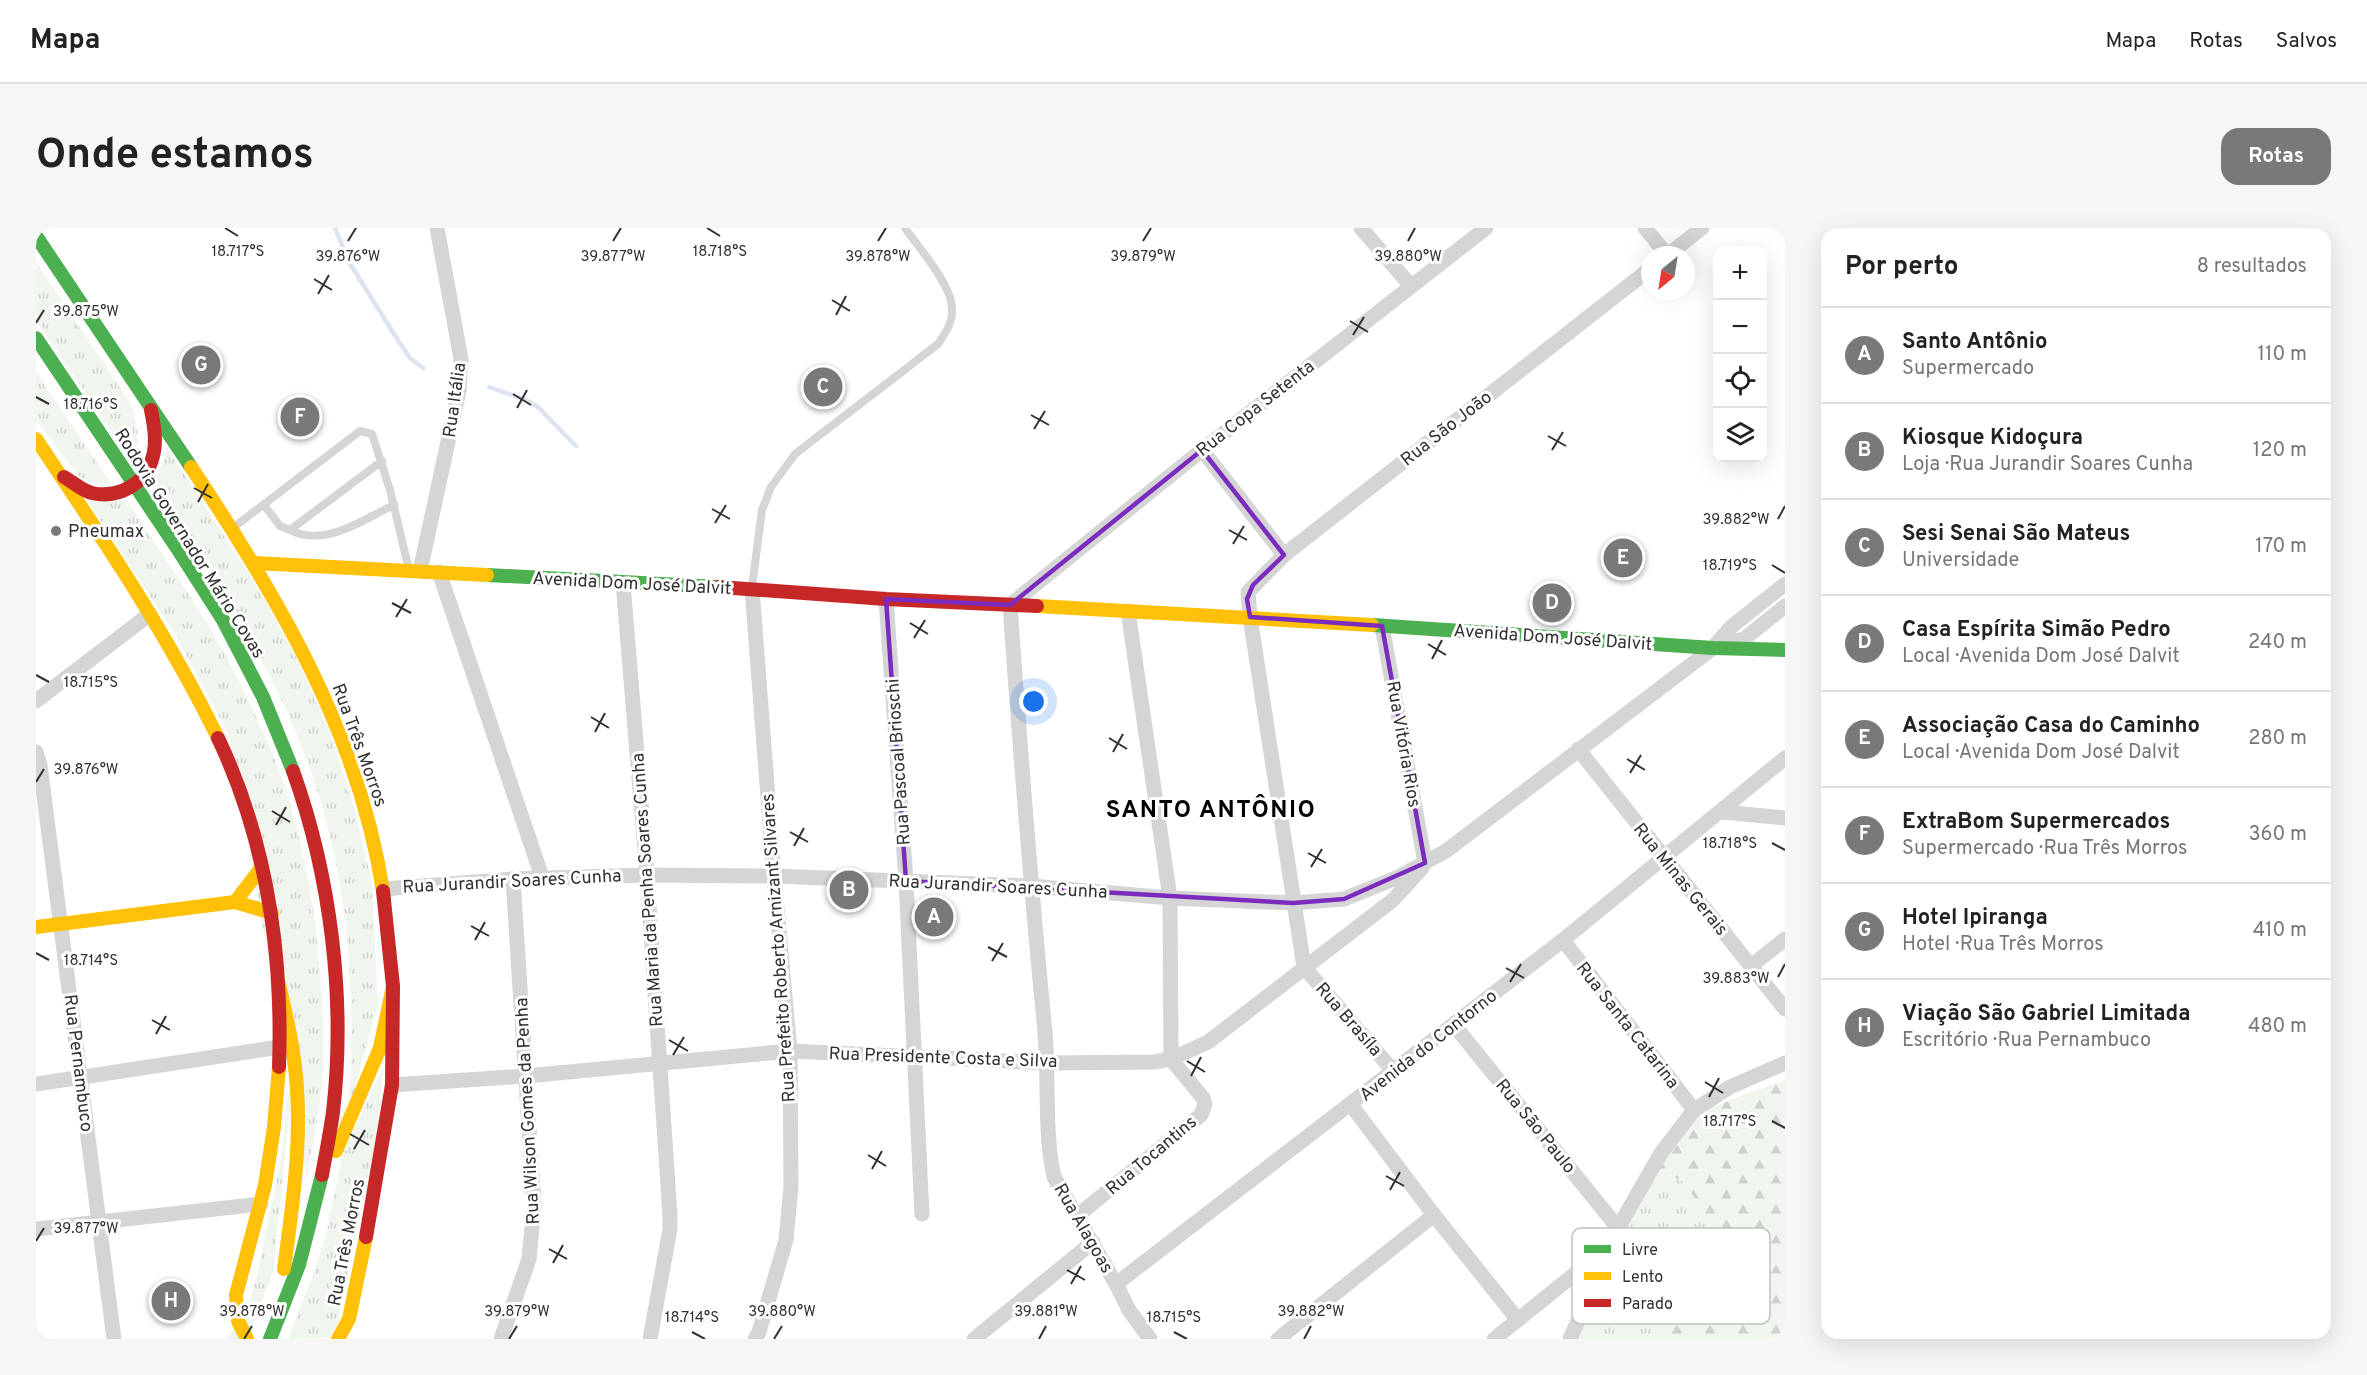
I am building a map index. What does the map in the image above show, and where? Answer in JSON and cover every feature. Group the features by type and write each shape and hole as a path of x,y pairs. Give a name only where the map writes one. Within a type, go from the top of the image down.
{"main road":[{"name":"Rua Três Morros","path":"36,237 151,405 270,590 329,704 369,819 383,888 393,986 392,1085 369,1225 349,1319 338,1339"},
{"name":"Rodovia Governador Mário Covas","path":"36,338 228,630 276,723 312,830 334,954 338,1017 334,1103 320,1185 302,1254 270,1339"},
{"path":"60,475 90,492 121,493 135,486 145,477 152,463 155,443 151,405"},
{"path":"36,439 150,614 220,743 239,788 262,867 272,914 279,984 280,1047 270,1153 261,1204 236,1288 236,1314 241,1330 247,1339"},
{"name":"Avenida Dom José Dalvit","path":"254,563 1250,617 1713,648 1785,650"},
{"path":"235,902 262,867"},
{"path":"36,927 235,902 272,914"},
{"path":"277,1324 297,1156 298,1103 294,1056 279,984"},
{"path":"320,1185 380,1048 393,986"}],"street":[{"name":"Rua Itália","path":"414,571 456,403 461,359 437,228"},
{"path":"1361,228 1411,286"},
{"name":"Rua Copa Setenta","path":"1010,605 1202,450 1486,228"},
{"path":"1645,228 1660,246"},
{"path":"1679,246 1702,228"},
{"name":"Rua São João","path":"1250,617 1248,592 1284,555 1641,276"},
{"path":"1202,450 1284,555"},
{"path":"439,572 542,877"},
{"name":"Rua Maria da Penha Soares Cunha","path":"623,583 647,874 670,1215 670,1229 650,1339"},
{"path":"1425,863 1446,851 1713,648 1731,627 1785,584"},
{"name":"Rua Prefeito Roberto Arnizant Silvares","path":"752,590 790,1051 791,1186 786,1240 755,1338"},
{"name":"Rua Pascoal Brioschi","path":"886,599 906,880 922,1214"},
{"path":"1010,605 1031,886 1048,1063"},
{"path":"1713,648 1744,639 1785,606"},
{"path":"1128,611 1170,898 1171,1059"},
{"path":"36,701 150,614"},
{"path":"1250,617 1304,967"},
{"name":"Rua Vitória Rios","path":"1382,626 1425,863"},
{"name":"Rua Minas Gerais","path":"1578,749 1785,1009"},
{"name":"Rua Pernambuco","path":"36,752 40,765 114,1339"},
{"name":"Avenida do Contorno","path":"1116,1284 1563,940 1722,812 1785,758"},
{"path":"1722,812 1785,818"},
{"name":"Rua Jurandir Soares Cunha","path":"383,888 542,877 647,874 774,876 1031,886 1170,898 1293,903 1344,899 1369,890 1425,863"},
{"name":"Rua Presidente Costa e Silva","path":"392,1085 526,1076 790,1051 915,1055 1048,1063 1154,1062 1171,1059 1208,1042 1393,900 1425,863"},
{"name":"Rua Wilson Gomes da Penha","path":"501,1339 529,1259 534,1206 513,879"},
{"path":"1752,966 1785,939"},
{"name":"Rua Santa Catarina","path":"1563,940 1694,1110"},
{"name":"Rua Brasíla","path":"1304,967 1394,1072"},
{"name":"Rua São Paulo","path":"1454,1025 1618,1228"},
{"path":"36,1084 280,1047"},
{"name":"Rua Tocantins","path":"1077,1216 1201,1115 1205,1104 1203,1098 1171,1059"},
{"name":"Rua Alagoas","path":"1048,1063 1051,1161 1054,1177 1116,1284"},
{"path":"1618,1228 1661,1153 1694,1110 1730,1087 1785,1063"},
{"path":"1351,1105 1434,1215 1518,1320"},
{"path":"36,1229 261,1204"},
{"path":"1278,1339 1434,1215"},
{"path":"974,1339 1093,1242"},
{"path":"1494,1339 1572,1277"},
{"path":"1116,1284 1129,1310 1150,1339"},
{"path":"1570,1339 1576,1324"}],"lane":[{"path":"752,590 762,510 771,487 789,462 795,454 938,344 950,325 953,309 948,290 905,228"},
{"path":"232,528 360,431 372,434 414,571"},
{"path":"290,530 382,461"},
{"path":"264,505 280,526 301,535 313,537 332,534 394,505"}],"highlighted area":[{"path":"1202,450 1284,555 1253,585 1247,599 1250,617 1382,626 1425,863 1344,899 1293,903 906,881 886,599 1010,605"}],"green space":[{"path":"36,262 129,401 138,433 134,465 36,320"},
{"path":"36,372 111,483 89,483 79,476 36,420"},
{"path":"167,447 253,581 294,652 329,730 353,803 372,883 378,1004 349,1109 351,1000 348,947 342,895 332,844 318,792 300,742 277,691 249,638 152,485 165,457"},
{"path":"86,498 126,501 129,504 187,591 227,658 267,741 290,803 311,897 322,993 323,1073 307,1179 229,735 175,634"},
{"path":"384,1064 376,1138 337,1326 328,1338 288,1339 327,1231 342,1157"},
{"path":"1785,1080 1785,1339 1665,1339 1674,1324 1770,1324 1770,1228 1712,1228 1700,1205 1680,1179 1654,1173 1688,1124 1709,1108"},
{"path":"292,1087 273,1273 247,1339 227,1339 250,1301 257,1275 282,1155 287,1095"},
{"path":"1654,1173 1680,1179 1700,1205 1712,1228 1626,1228"},
{"path":"1583,1324 1674,1324 1665,1339 1576,1339"}],"waterway":[{"path":"335,228 349,262 399,342 410,358 423,368"},
{"path":"489,387 526,400 538,407 576,446"}],"traffic: fast":[{"path":"36,236 191,467"},
{"path":"36,338 223,620 263,697 293,771"},
{"path":"487,575 719,587"},
{"path":"1372,625 1713,648 1785,650"},
{"path":"270,1339 299,1265 322,1175"}],"traffic: slow":[{"path":"36,439 155,623 218,738"},
{"path":"191,467 254,566 311,669 335,722 355,777 371,833 383,891"},
{"path":"254,563 487,575"},
{"path":"1037,606 1372,625"},
{"path":"235,902 262,867"},
{"path":"36,927 235,902 272,913"},
{"path":"279,984 293,1049 298,1112 295,1179 284,1269"},
{"path":"336,1151 380,1048 393,986"},
{"path":"247,1339 238,1321 236,1295 265,1185 274,1127 279,1067"},
{"path":"338,1339 349,1319 366,1237"}],"traffic: jam":[{"path":"64,477 85,490 102,494 122,491 138,481 150,466 155,445 151,410"},
{"path":"719,587 886,599 1037,606"},
{"path":"218,738 249,817 268,899 278,982 279,1067"},
{"path":"293,771 306,811 326,896 336,983 337,1070 333,1112 322,1175"},
{"path":"366,1237 392,1085 393,986 383,891"}],"place":[{"name":"Hotel Ipiranga","path":"201,365"},
{"name":"Sesi Senai São Mateus","path":"823,387"},
{"name":"ExtraBom Supermercados","path":"300,417"},
{"name":"Pneumax","path":"56,531"},
{"name":"Associação Casa do Caminho","path":"1623,558"},
{"name":"Casa Espírita Simão Pedro","path":"1552,603"},
{"name":"Kiosque Kidoçura","path":"849,890"},
{"name":"Santo Antônio","path":"934,917"},
{"name":"Viação São Gabriel Limitada","path":"171,1301"}],"district":[{"name":"SANTO ANTÔNIO","path":"1211,809"}]}
